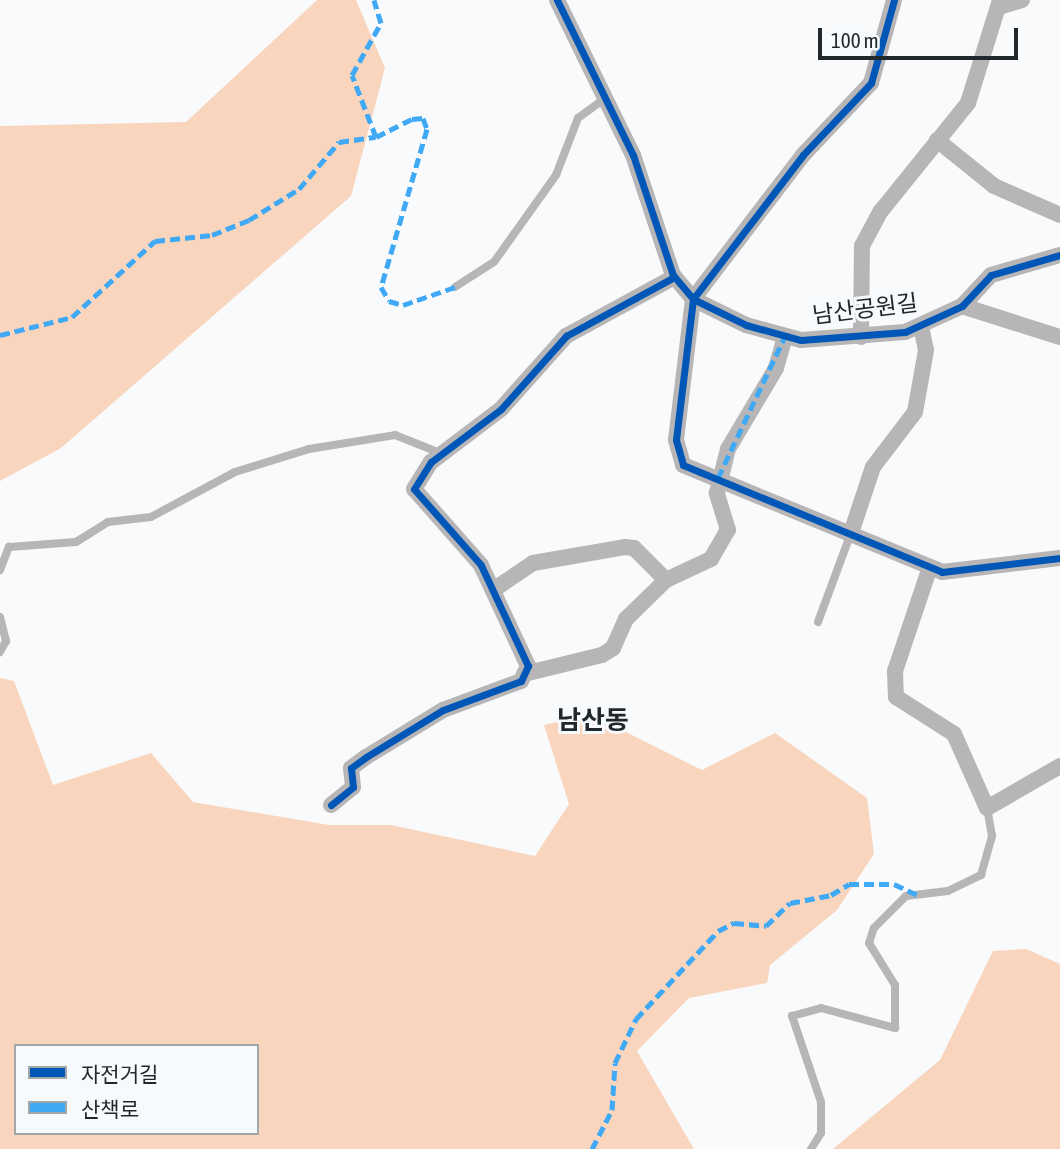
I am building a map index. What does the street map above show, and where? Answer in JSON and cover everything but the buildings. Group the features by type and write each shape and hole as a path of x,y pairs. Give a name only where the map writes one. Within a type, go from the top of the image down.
{"street":[{"path":"331,805 353,787 351,768 366,757 443,710 521,681 528,666 481,565 414,489 440,453 501,409 566,336 673,276 608,97 557,0"},
{"path":"894,0 871,83 803,155 693,299 676,440 683,464 852,530 942,572 1060,558"},
{"path":"861,337 862,246 881,211 968,103 999,4 1021,0"},
{"path":"937,141 994,186 1060,215"},
{"name":"남산공원길","path":"673,276 693,299 785,336 861,337 922,326 962,306 991,275 1060,255"},
{"path":"962,306 1060,337"},
{"path":"852,530 873,467 915,412 926,350 922,326"},
{"path":"524,674 602,655 613,648 626,619 666,580 699,569 723,542 728,521 718,478 785,336"},
{"path":"493,590 533,563 625,547 666,580"},
{"path":"930,567 898,660 896,697 954,734 987,808 1060,766"}],"lane":[{"path":"454,287 494,262 556,175 578,118 608,97"},
{"path":"0,570 9,547 76,542 108,522 150,517 235,472 309,449 395,435 440,453"},
{"path":"818,622 852,530"},
{"path":"0,617 6,642 0,652"},
{"path":"811,1149 821,1133 821,1102 792,1016 821,1008 857,1013 895,1028 895,985 870,943 874,928 905,896 948,891 981,875 992,836 987,808"}],"shaded area":[{"path":"317,0 356,0 385,68 351,196 61,448 0,481 0,126 186,122"},
{"path":"0,678 14,681 53,785 151,753 193,802 329,825 391,825 535,856 569,804 544,725 590,714 702,770 775,733 867,798 874,854 837,910 770,965 767,983 689,998 637,1051 694,1149 0,1149"},
{"path":"1026,949 1060,964 1060,1149 833,1149 940,1060 993,951"}],"marked path":[{"path":"0,335 72,317 155,241 212,235 249,220 299,189 339,142 376,137 352,75 381,23 374,0"},
{"path":"376,137 412,119 423,118 427,129 381,287 389,301 403,305 455,287"},
{"path":"718,478 785,336"},
{"path":"592,1149 612,1110 615,1063 636,1019 718,931 734,923 766,926 790,903 831,895 849,884 894,884 918,895"}],"cycle path":[{"path":"557,0 633,155 673,275 693,299 746,325 801,340 905,332 962,306 991,275 1060,255"},
{"path":"894,0 871,83 803,155 693,299 676,440 683,465 942,572 1060,558"},
{"path":"331,805 353,787 351,768 366,757 443,710 521,681 528,666 481,565 414,489 431,462 501,409 566,336 674,277"}],"district":[{"name":"남산동","path":"593,721"}]}
